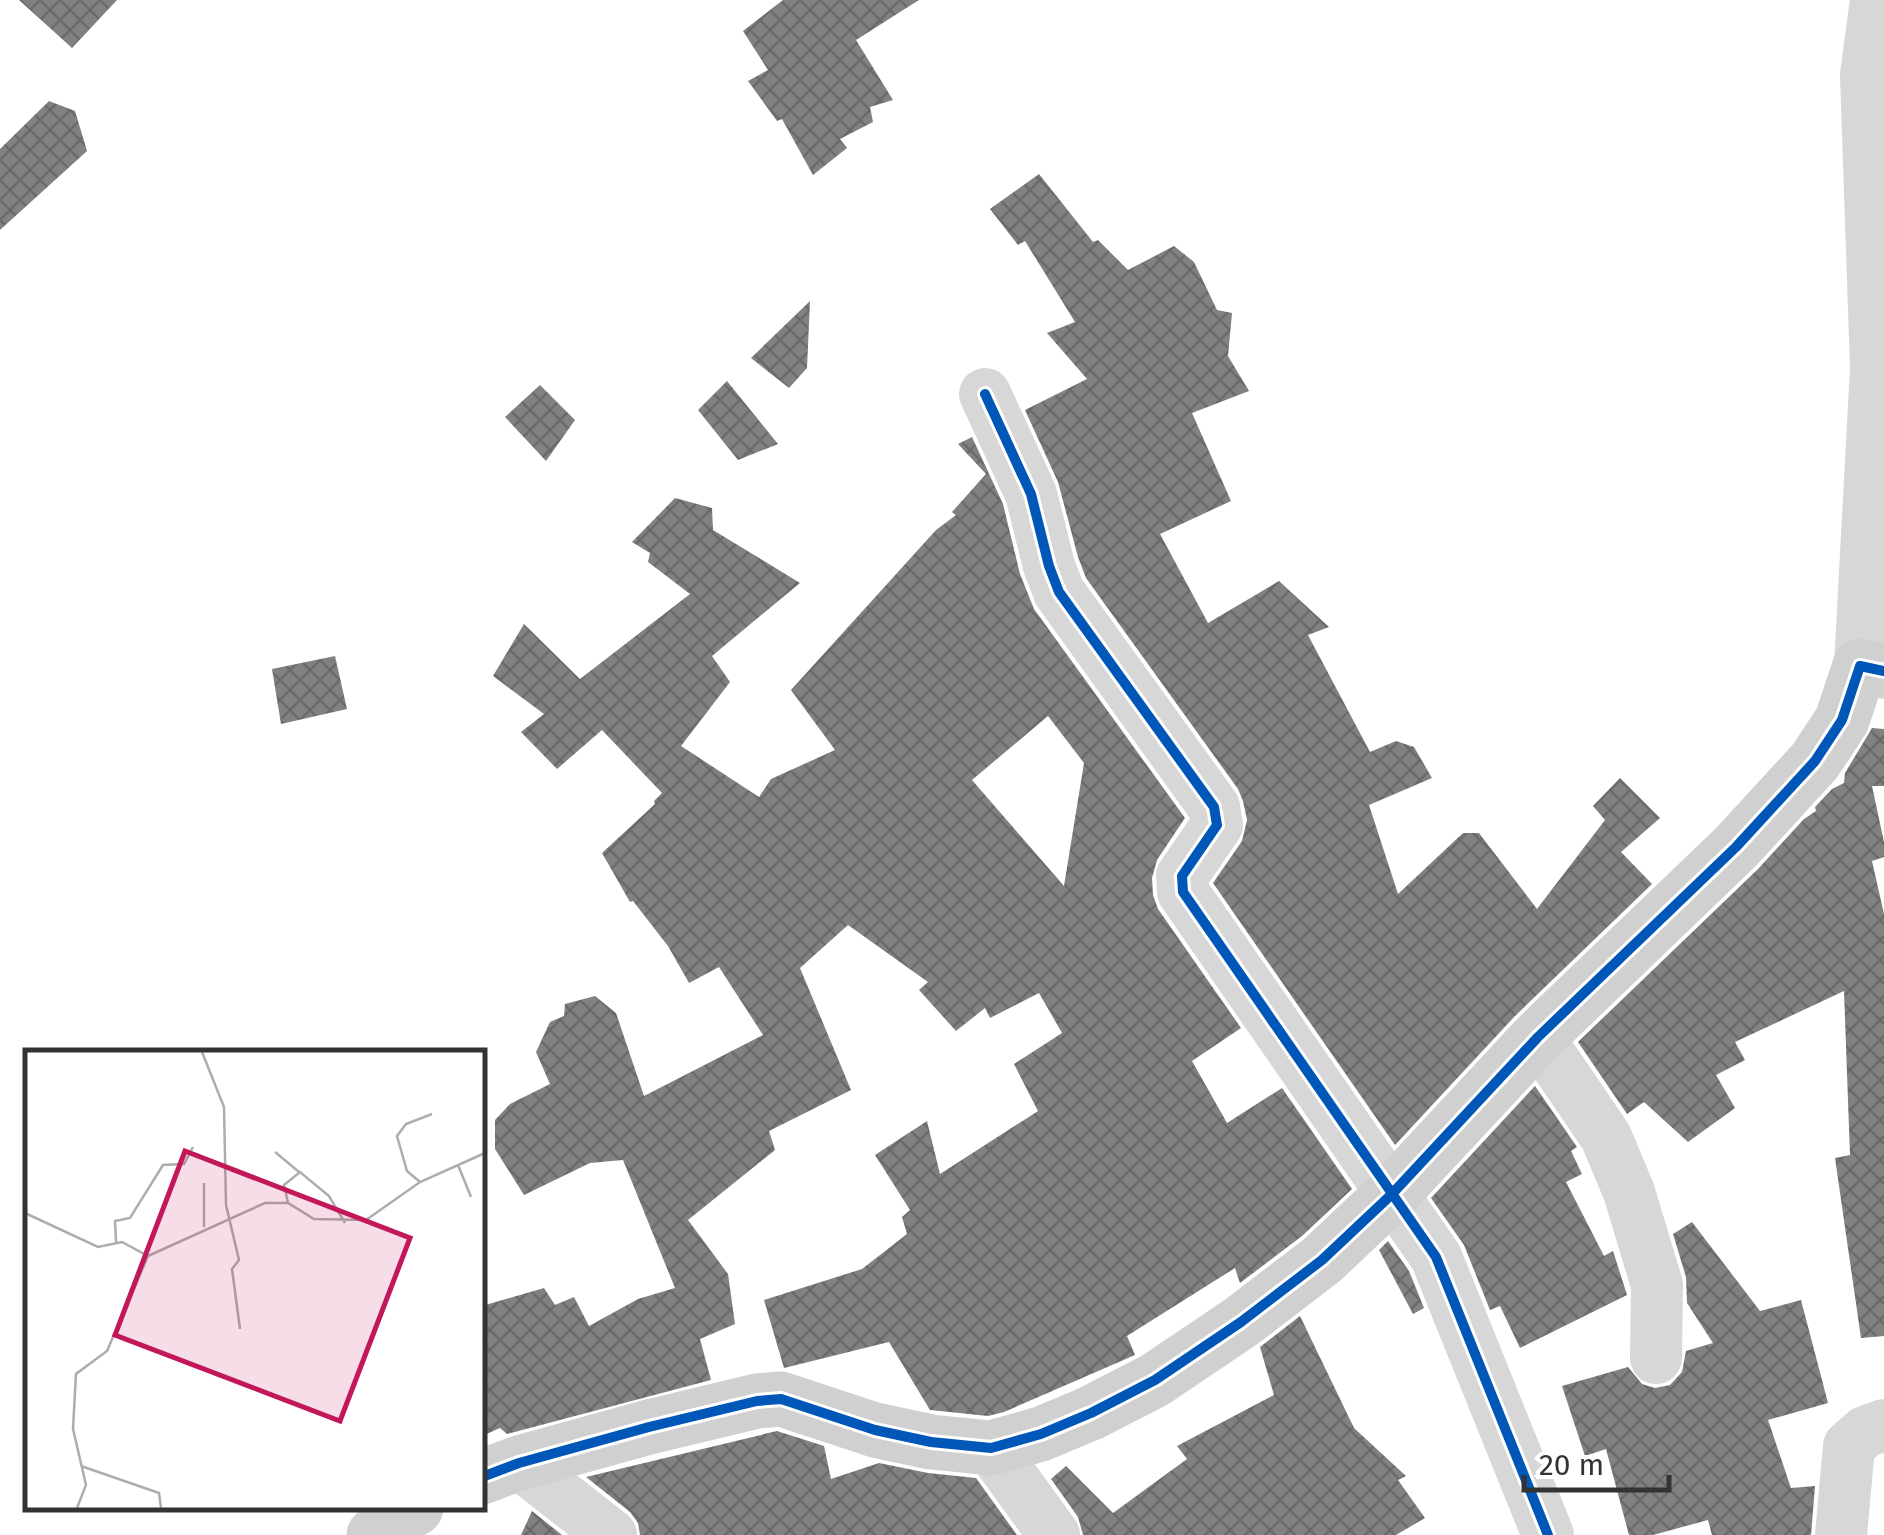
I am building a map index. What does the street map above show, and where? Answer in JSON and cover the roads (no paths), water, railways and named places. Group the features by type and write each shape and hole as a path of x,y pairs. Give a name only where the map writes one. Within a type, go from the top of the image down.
{"street":[{"path":"500,1470 757,1401 781,1399 876,1430 931,1442 991,1448 1041,1434 1155,1380 1241,1322 1322,1260 1391,1195 1538,1037 1736,847 1815,761 1872,668 1876,368 1866,76 1876,0"},
{"path":"985,394 1031,494 1058,592 1214,807 1217,826 1182,876 1183,892 1436,1257 1548,1535"},
{"path":"1538,1037 1606,1137 1628,1192 1657,1285 1656,1358"},
{"path":"1841,1535 1849,1446 1865,1432 1884,1425"},
{"path":"991,1448 1054,1535"},
{"path":"500,1470 611,1535"},
{"path":"374,1535 413,1510"}]}
